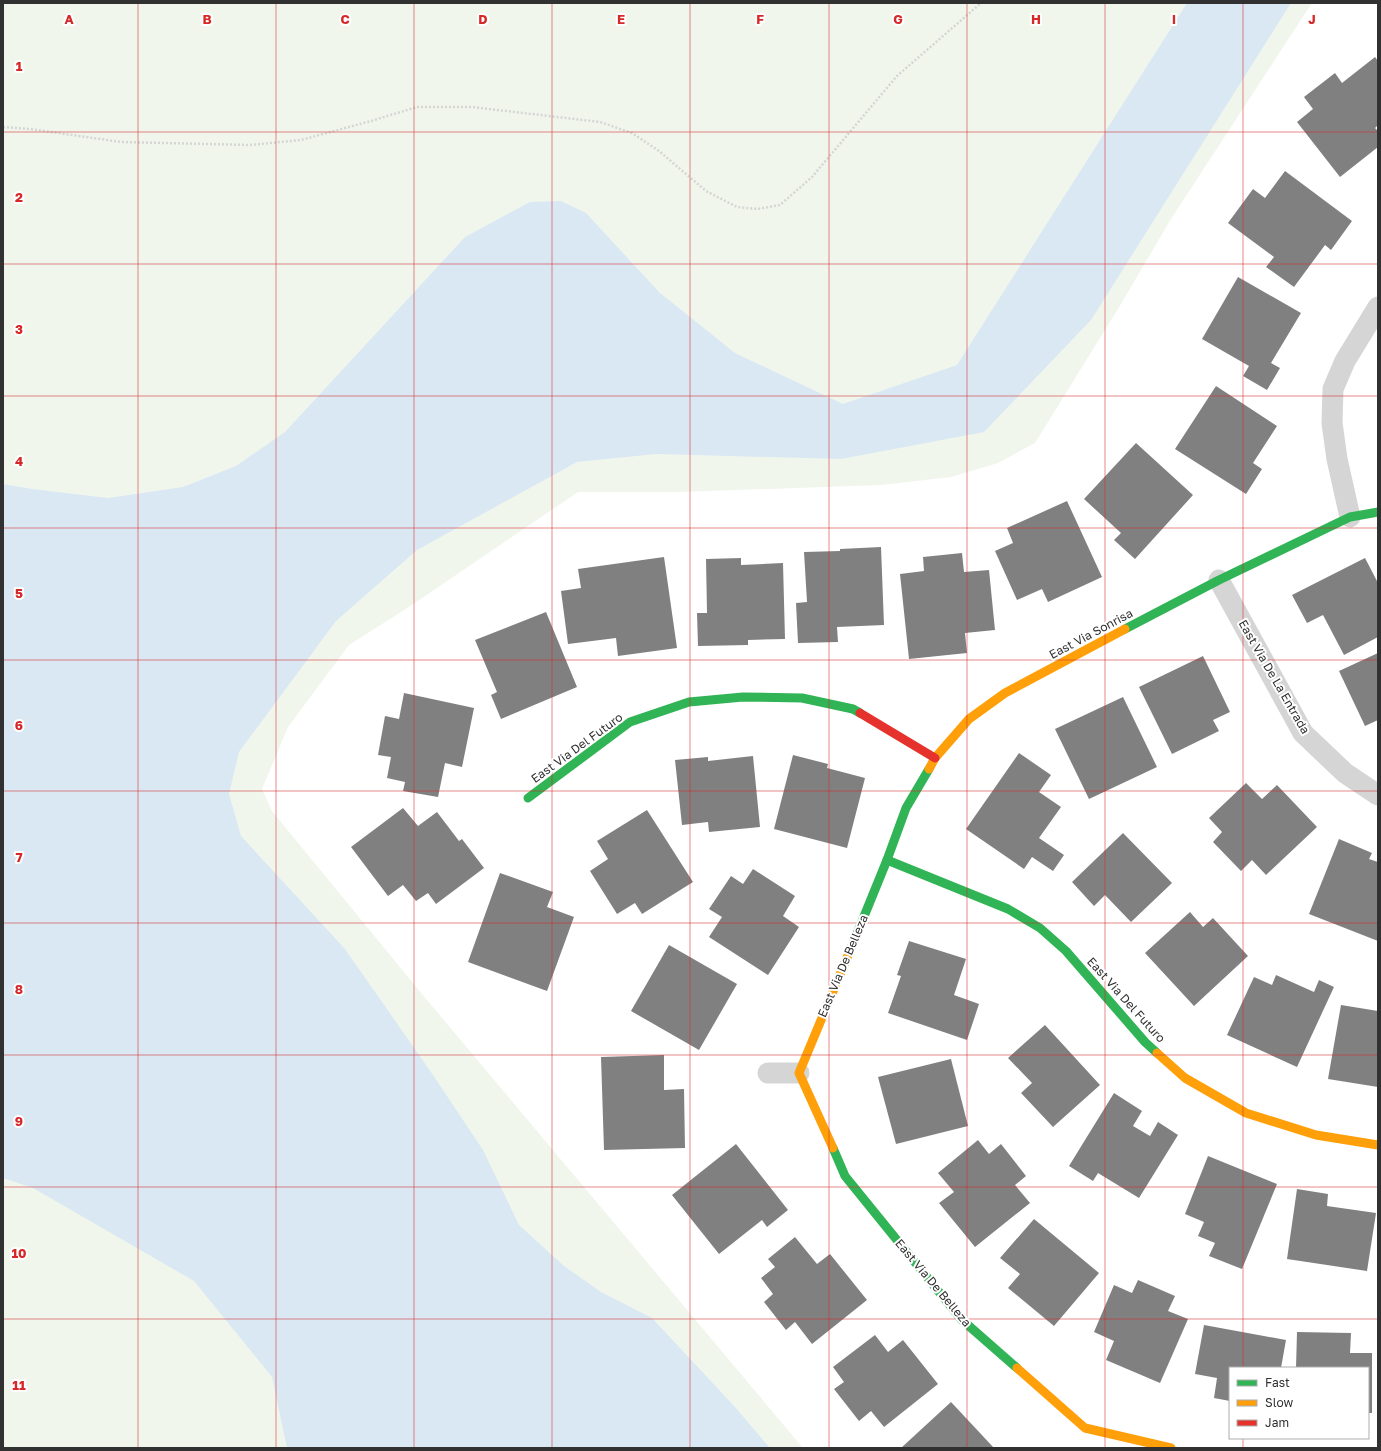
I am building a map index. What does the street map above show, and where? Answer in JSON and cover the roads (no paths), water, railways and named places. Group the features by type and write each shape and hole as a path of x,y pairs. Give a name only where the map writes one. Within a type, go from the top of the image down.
{"street":[{"path":"1350,517 1337,459 1332,423 1333,389 1345,361 1378,307"},
{"name":"East Via Sonrisa","path":"888,860 906,808 935,758 969,719 1005,693 1218,580 1350,517 1378,512"},
{"name":"East Via De La Entrada","path":"1218,580 1303,732 1345,773 1378,795"},
{"name":"East Via Del Futuro","path":"528,798 630,722 689,702 743,697 802,698 853,709 935,758"},
{"name":"East Via Del Futuro","path":"888,860 1008,909 1040,928 1066,951 1145,1042 1185,1078 1246,1113 1316,1135 1378,1145"},
{"name":"East Via De Belleza","path":"888,860 799,1073 845,1176 961,1319 1085,1428 1171,1448"},
{"path":"768,1073 799,1073"}]}
